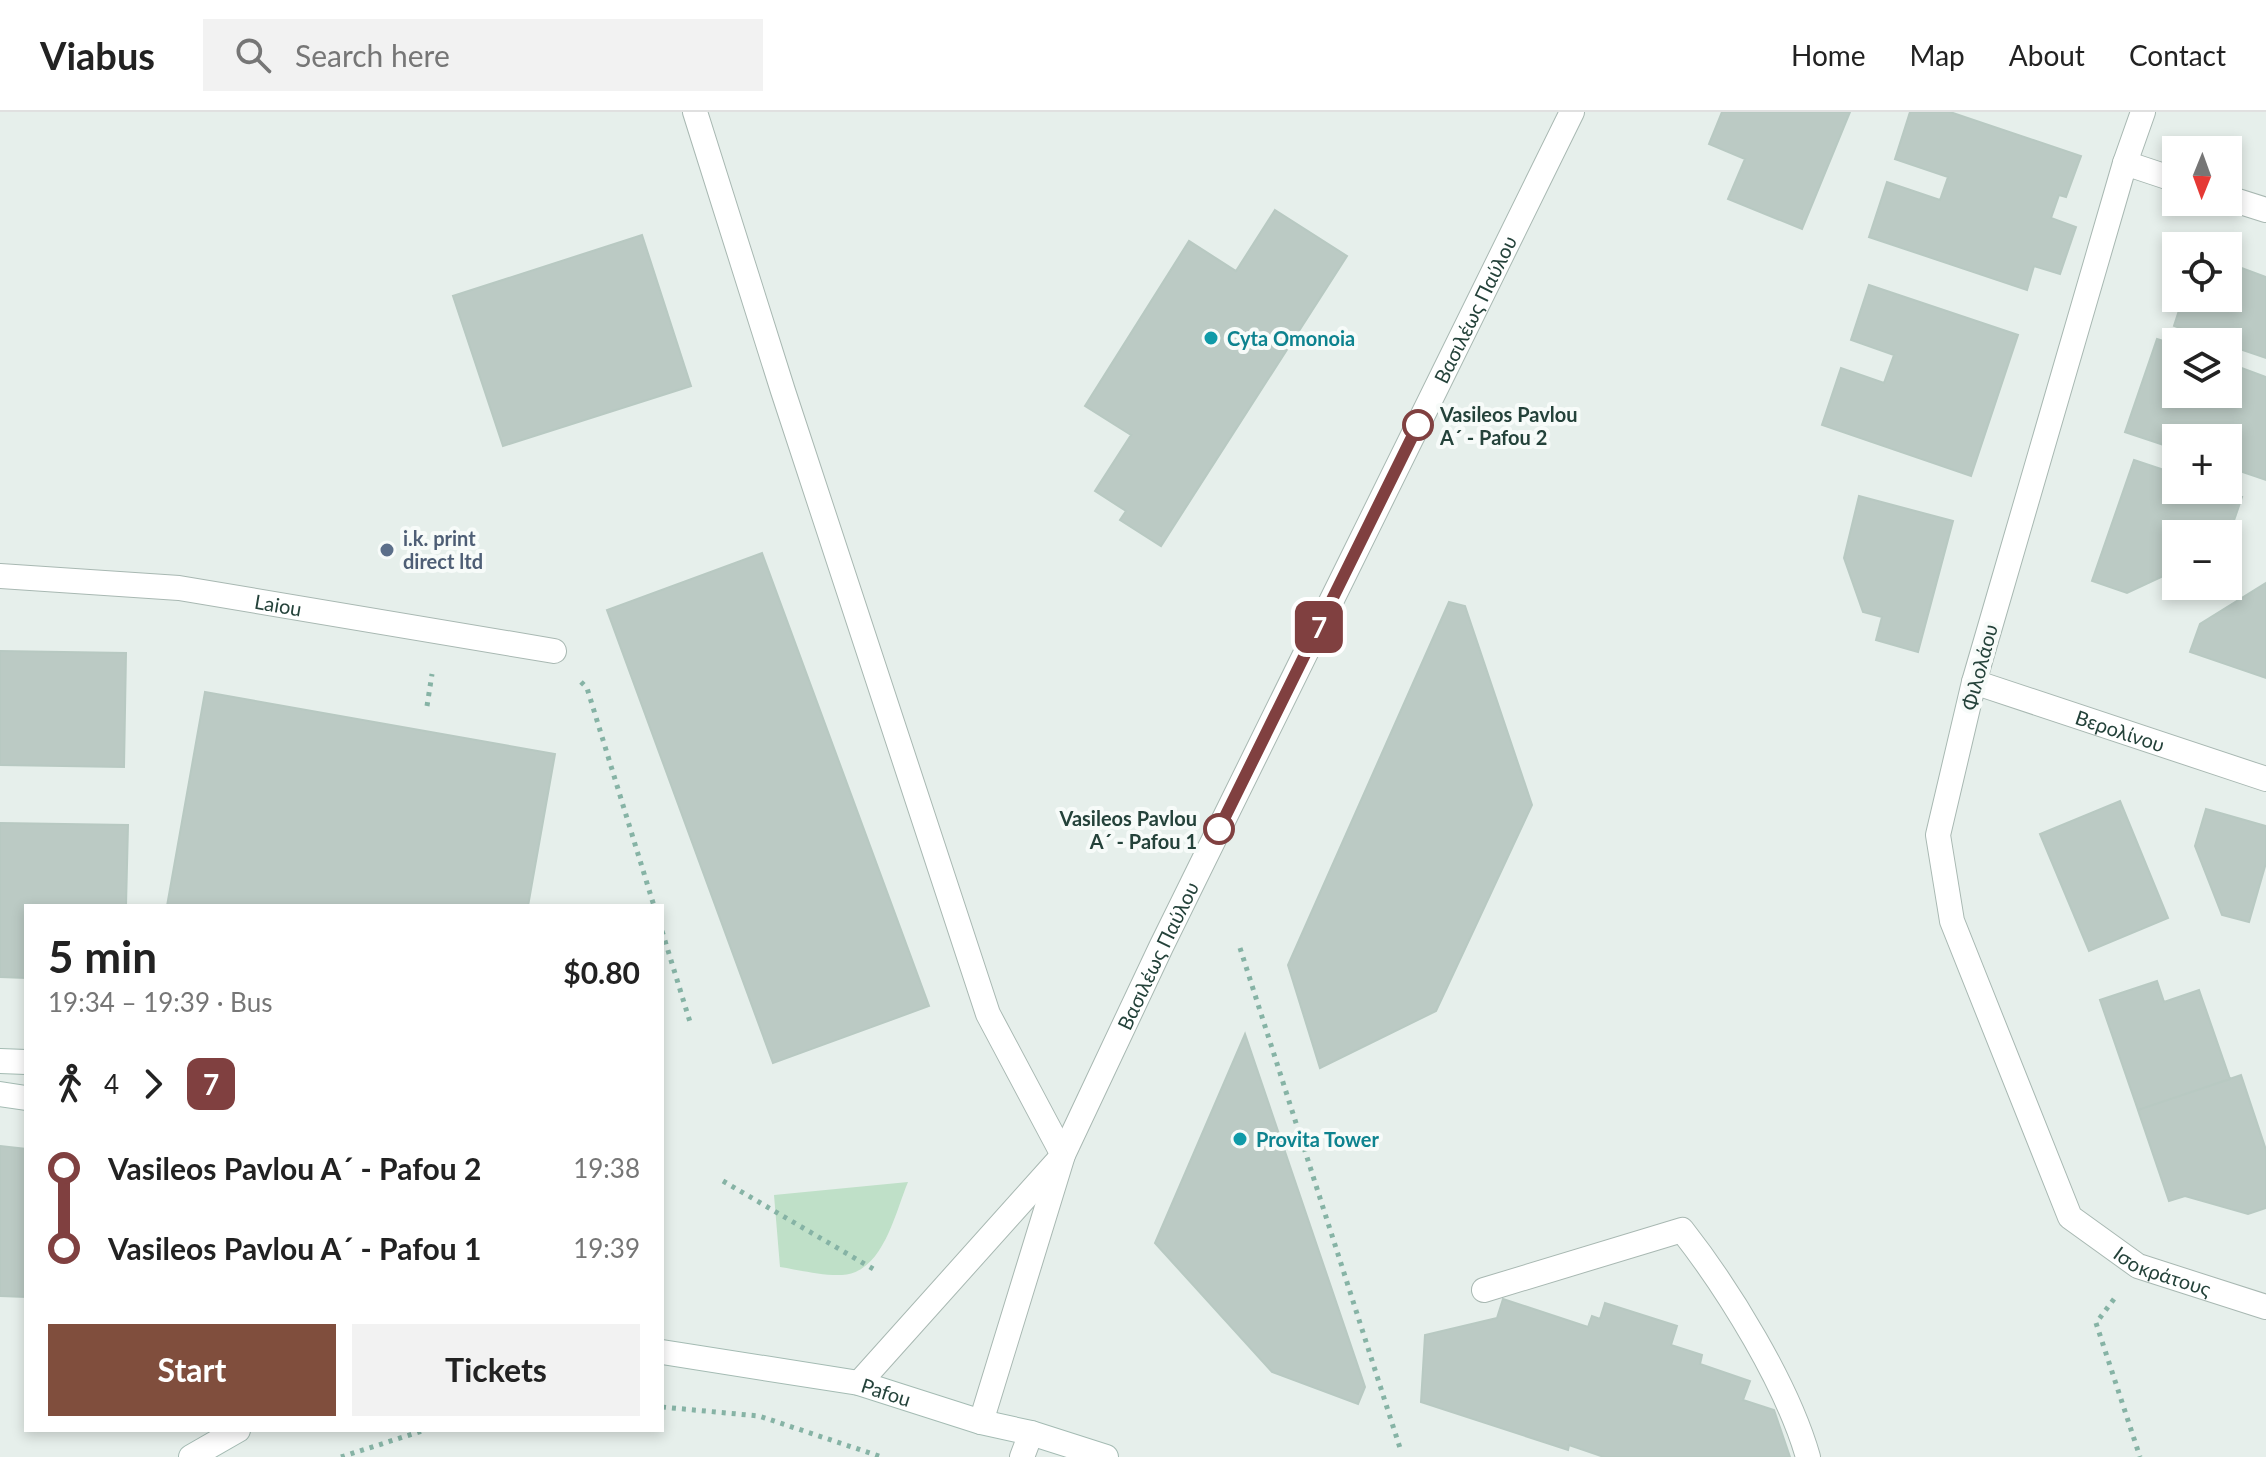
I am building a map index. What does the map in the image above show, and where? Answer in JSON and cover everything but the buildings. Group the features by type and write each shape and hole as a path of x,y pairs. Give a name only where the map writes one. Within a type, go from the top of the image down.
{"street":[{"path":"695,112 783,391 988,1014 1063,1155"},
{"name":"Βασιλέως Παύλου","path":"981,1422 1063,1155 1161,947 1572,112"},
{"name":"Φιλολάου","path":"2070,1217 1952,921 1938,835 1974,682 2125,163 2143,112"},
{"path":"2125,163 2162,175"},
{"path":"2242,202 2266,210"},
{"name":"Laiou","path":"0,576 179,588 554,651"},
{"name":"Βερολίνου","path":"1974,682 2266,779"},
{"path":"0,1061 24,1062"},
{"path":"0,1094 24,1098"},
{"name":"Βασιλέως Παύλου","path":"859,1383 1063,1155"},
{"name":"Ισοκράτους","path":"2070,1217 2138,1266 2266,1307"},
{"path":"1484,1290 1682,1230 1712,1268 1773,1372 1808,1457"},
{"name":"Pafou","path":"664,1352 859,1383 1106,1457"},
{"path":"191,1457 235,1432"},
{"path":"1022,1457 1031,1433"}],"path":[{"path":"554,651 587,688 653,904"},
{"path":"664,938 690,1022"},
{"path":"1240,948 1400,1448"},
{"path":"723,1181 875,1270"},
{"path":"2138,1266 2096,1323 2140,1457"},
{"path":"664,1407 759,1416 882,1457"},
{"path":"341,1457 419,1432"}],"green space":[{"path":"908,1182 886,1239 868,1264 856,1272 819,1274 780,1267 774,1195"}],"bus line":[{"name":"7","path":"1219,829 1418,425"}],"place":[{"name":"Cyta Omonoia","path":"1211,338"},
{"name":"Vasileos Pavlou A´ - Pafou 2","path":"1418,425"},
{"name":"i.k. print direct ltd","path":"387,550"},
{"name":"Vasileos Pavlou A´ - Pafou 1","path":"1219,829"},
{"name":"Provita Tower","path":"1240,1139"}]}
